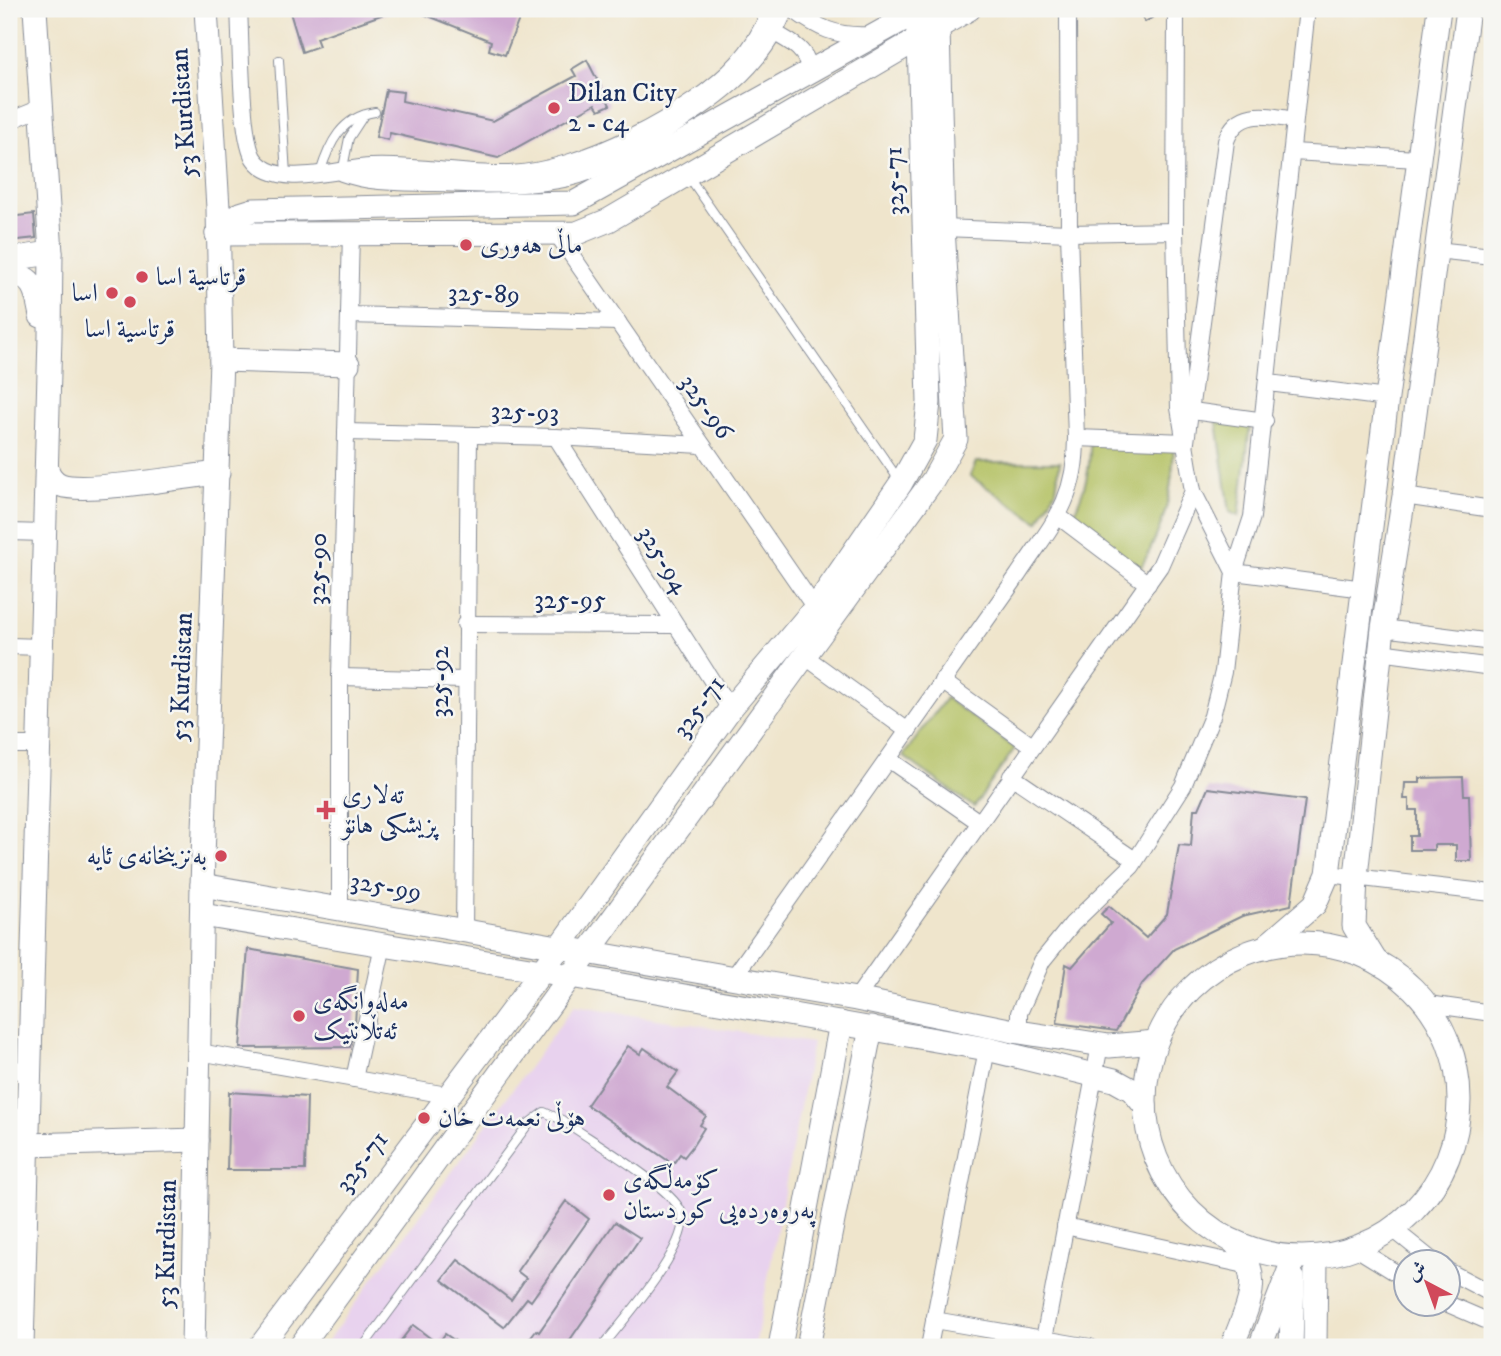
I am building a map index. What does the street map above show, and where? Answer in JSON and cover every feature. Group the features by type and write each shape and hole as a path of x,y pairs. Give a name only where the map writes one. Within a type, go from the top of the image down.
{"street":[{"path":"22,1347 18,1197 28,1145 19,1071 39,745 51,253 35,9"},
{"name":"53 Kurdistan","path":"193,1347 202,885 221,360 206,9"},
{"path":"239,9 248,148 262,168 286,175 342,173 372,167 508,174 557,167 621,143 710,95 785,9"},
{"path":"768,29 771,9"},
{"path":"792,9 821,29 835,34 879,35"},
{"path":"217,233 237,215 253,210 574,203 879,35 926,19 969,9"},
{"path":"1019,1032 1019,1013 1042,961 1072,924 1135,860 1183,786 1212,716 1223,672 1234,572 1252,517 1265,421 1307,9"},
{"path":"1264,948 1315,905 1328,874 1439,9"},
{"path":"1375,960 1354,926 1356,876 1383,628 1404,496 1468,9"},
{"path":"733,978 1058,516 1076,470 1069,233 1068,13"},
{"path":"1176,15 1175,231 1179,408 1193,491 1234,572"},
{"path":"217,233 577,233 609,220 687,174 926,19"},
{"name":"325-71","path":"300,1347 933,480 956,439 926,19"},
{"name":"325-71","path":"260,1347 542,971 730,709 815,608 901,483 925,439 929,402 926,19"},
{"path":"768,29 802,51 807,58 809,74"},
{"path":"9,121 41,108"},
{"path":"1186,442 1226,141 1234,123 1241,118 1254,115 1294,120"},
{"path":"1292,152 1418,159"},
{"path":"943,228 1069,233 1175,231"},
{"name":"325-90","path":"340,907 340,677 351,233"},
{"name":"325-96","path":"557,234 815,608"},
{"path":"1436,250 1492,256"},
{"path":"9,259 51,253"},
{"path":"9,277 19,276 32,283 42,320 50,336"},
{"name":"325-89","path":"349,315 618,322"},
{"path":"221,360 348,363"},
{"path":"1269,383 1387,398"},
{"path":"1192,411 1265,421"},
{"name":"325-93","path":"346,432 556,437 702,445"},
{"name":"325-92","path":"464,930 464,680 469,435"},
{"name":"325-94","path":"556,437 730,709"},
{"path":"1076,438 1186,442"},
{"path":"47,469 61,485 87,488 218,473"},
{"path":"856,999 1160,566 1193,491"},
{"path":"1404,496 1492,509"},
{"path":"1058,516 1148,584"},
{"path":"9,532 45,533"},
{"path":"1234,572 1364,589"},
{"name":"325-95","path":"465,624 674,625"},
{"path":"1383,628 1492,642"},
{"path":"9,646 42,647"},
{"path":"1380,652 1492,667"},
{"path":"803,655 908,731"},
{"path":"340,677 464,680"},
{"path":"942,681 1032,746"},
{"path":"9,745 39,745"},
{"path":"888,759 979,822"},
{"path":"1011,776 1135,860"},
{"path":"1328,874 1492,893"},
{"name":"325-99","path":"202,885 856,999 1019,1032 1100,1045 1156,1042"},
{"path":"232,920 228,904 237,891"},
{"path":"202,915 572,976 987,1049 1093,1074 1132,1090 1145,1106"},
{"path":"1301,943 1339,947 1375,960 1404,979 1428,1004 1452,1049 1460,1099 1452,1149 1429,1194 1393,1229 1356,1248 1305,1257 1253,1250 1234,1242 1198,1219 1170,1187 1152,1148 1145,1106 1147,1073 1156,1042 1182,1000 1200,983 1219,967 1264,948 1301,943"},
{"path":"354,1079 383,945"},
{"path":"1428,1004 1492,1013"},
{"path":"780,1347 842,1023"},
{"path":"808,1347 870,1028"},
{"path":"1044,1339 1100,1045"},
{"path":"929,1347 987,1049"},
{"path":"199,1052 447,1095"},
{"path":"28,1145 197,1140"},
{"path":"1065,1226 1250,1266"},
{"path":"1393,1229 1417,1248"},
{"path":"1232,1347 1253,1286 1245,1254 1234,1242"},
{"path":"1356,1248 1392,1270"},
{"path":"1260,1347 1305,1257"},
{"path":"1291,1347 1305,1257"},
{"path":"1305,1257 1315,1347"},
{"path":"1462,1278 1492,1294"},
{"path":"1462,1310 1492,1323"},
{"path":"934,1320 1090,1347"}],"lane":[{"path":"279,60 286,175"},
{"path":"320,173 327,150 346,123 375,111"},
{"path":"342,173 349,138 365,113"},
{"path":"687,174 901,483"},
{"path":"363,1347 529,1123 544,1112 562,1120 670,1195 683,1213 682,1231 675,1250 602,1347"}],"shaded area":[{"name":"كۆمەڵگەی پەروەردەیی كوردستان","path":"574,1006 812,1043 755,1347 323,1347"}],"green space":[{"path":"1216,415 1251,418 1239,516 1230,512"},
{"path":"1090,439 1174,440 1170,492 1162,522 1140,569 1072,517 1086,479"},
{"path":"976,462 1060,462 1056,490 1038,522 970,476"},
{"path":"946,698 1015,748 974,807 903,756"}],"building":[{"path":"289,9 395,10 316,38 319,46 302,52"},
{"path":"411,9 523,9 505,55 489,50 491,41"},
{"path":"1138,9 1166,9 1145,22"},
{"name":"Dilan City 2 - c4","path":"587,60 610,105 599,110 595,104 498,158 390,133 388,140 376,137 386,90 403,92 402,101 493,121 576,76 572,69"},
{"path":"34,214 36,238 9,241 9,217"},
{"path":"1463,777 1464,795 1469,795 1471,861 1456,861 1456,845 1434,845 1434,850 1410,850 1410,836 1417,836 1417,810 1409,810 1409,799 1404,799 1405,783 1420,783 1420,778"},
{"path":"1208,788 1305,800 1291,905 1242,916 1174,949 1142,984 1116,1031 1057,1023 1066,964 1072,967 1111,923 1101,914 1109,906 1146,938 1167,914 1179,845 1191,846 1194,809 1199,809"},
{"name":"مەلەوانگەی ئەتڵانتیک","path":"248,949 358,969 355,1025 350,1047 240,1048"},
{"path":"628,1046 640,1054 644,1048 678,1072 667,1087 706,1116 700,1125 704,1128 692,1147 684,1157 680,1154 673,1164 587,1105"},
{"name":"مەلەوانگەی ئەتڵانتیک","path":"229,1092 307,1097 305,1170 227,1170"},
{"path":"566,1201 589,1219 531,1301 527,1298 504,1327 442,1280 458,1260 511,1300 526,1278 517,1271"},
{"path":"615,1222 640,1238 565,1347 523,1347 536,1330 539,1332"},
{"path":"413,1325 438,1344 445,1334 464,1347 396,1347"}],"place":[{"name":"Dilan City 2 - c4","path":"554,108"},
{"name":"ماڵی هەوری","path":"466,245"},
{"name":"قرتاسیة اسا","path":"142,277"},
{"name":"اسا","path":"112,293"},
{"name":"قرتاسية اسا","path":"130,302"},
{"name":"تەلاری پزیشکی هانۆ","path":"326,810"},
{"name":"بەنزینخانەی ئایە","path":"221,856"},
{"name":"مەلەوانگەی ئەتڵانتیک","path":"299,1016"},
{"name":"هۆڵی نعمەت خان","path":"424,1118"},
{"name":"كۆمەڵگەی پەروەردەیی كوردستان","path":"609,1195"}]}
